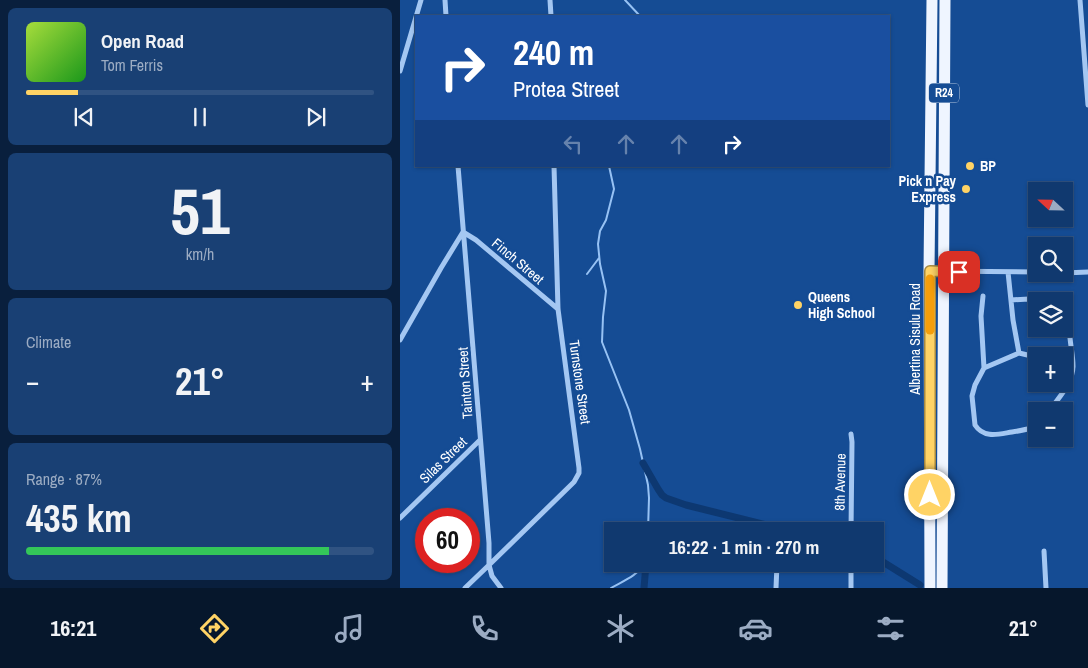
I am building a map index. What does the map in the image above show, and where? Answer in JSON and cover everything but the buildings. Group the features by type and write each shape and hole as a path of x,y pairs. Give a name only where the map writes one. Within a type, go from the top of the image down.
{"main road":[{"name":"Albertina Sisulu Road","path":"930,588 932,0"},
{"name":"Albertina Sisulu Road","path":"942,588 945,0"}],"street":[{"path":"417,15 421,0"},
{"path":"445,0 446,15"},
{"path":"550,0 550,15"},
{"path":"1080,0 1088,104"},
{"path":"400,71 415,20"},
{"name":"Tainton Street","path":"458,167 490,565"},
{"name":"Turnstone Street","path":"490,565 569,488 579,473 579,461 558,309 554,167"},
{"path":"400,340 440,268 463,232"},
{"name":"Finch Street","path":"463,232 476,240 558,309"},
{"path":"930,271 1028,272"},
{"path":"1008,272 1013,320 1020,353"},
{"path":"1073,273 1088,272"},
{"path":"983,296 980,316 984,368 975,385 972,396 974,421 978,429 983,433 995,435 1028,429"},
{"path":"1011,300 1028,299"},
{"path":"984,368 1020,353 1028,355"},
{"name":"8th Avenue","path":"851,434 851,522"},
{"name":"Silas Street","path":"400,518 480,440"},
{"path":"1044,551 1046,588"},
{"path":"466,588 490,565"},
{"path":"490,565 492,576 501,588"},
{"path":"776,588 777,572"},
{"path":"851,572 851,588"}],"waterway":[{"path":"625,0 639,15"},
{"path":"609,167 614,189 606,220 600,231 598,244 606,291 602,342 629,410 640,449 648,485 648,522"},
{"path":"587,274 599,258"},
{"path":"643,463 658,489 666,498 686,505 755,522"},
{"path":"884,563 920,585"},
{"path":"611,588 637,572"},
{"path":"644,588 645,572"}],"slow traffic":[{"path":"930,279 930,330"}],"place":[{"name":"BP","path":"970,166"},
{"name":"Pick n Pay Express","path":"966,189"},
{"name":"Queens High School","path":"798,305"}],"route":[{"path":"930,495 930,271 959,272"}]}
